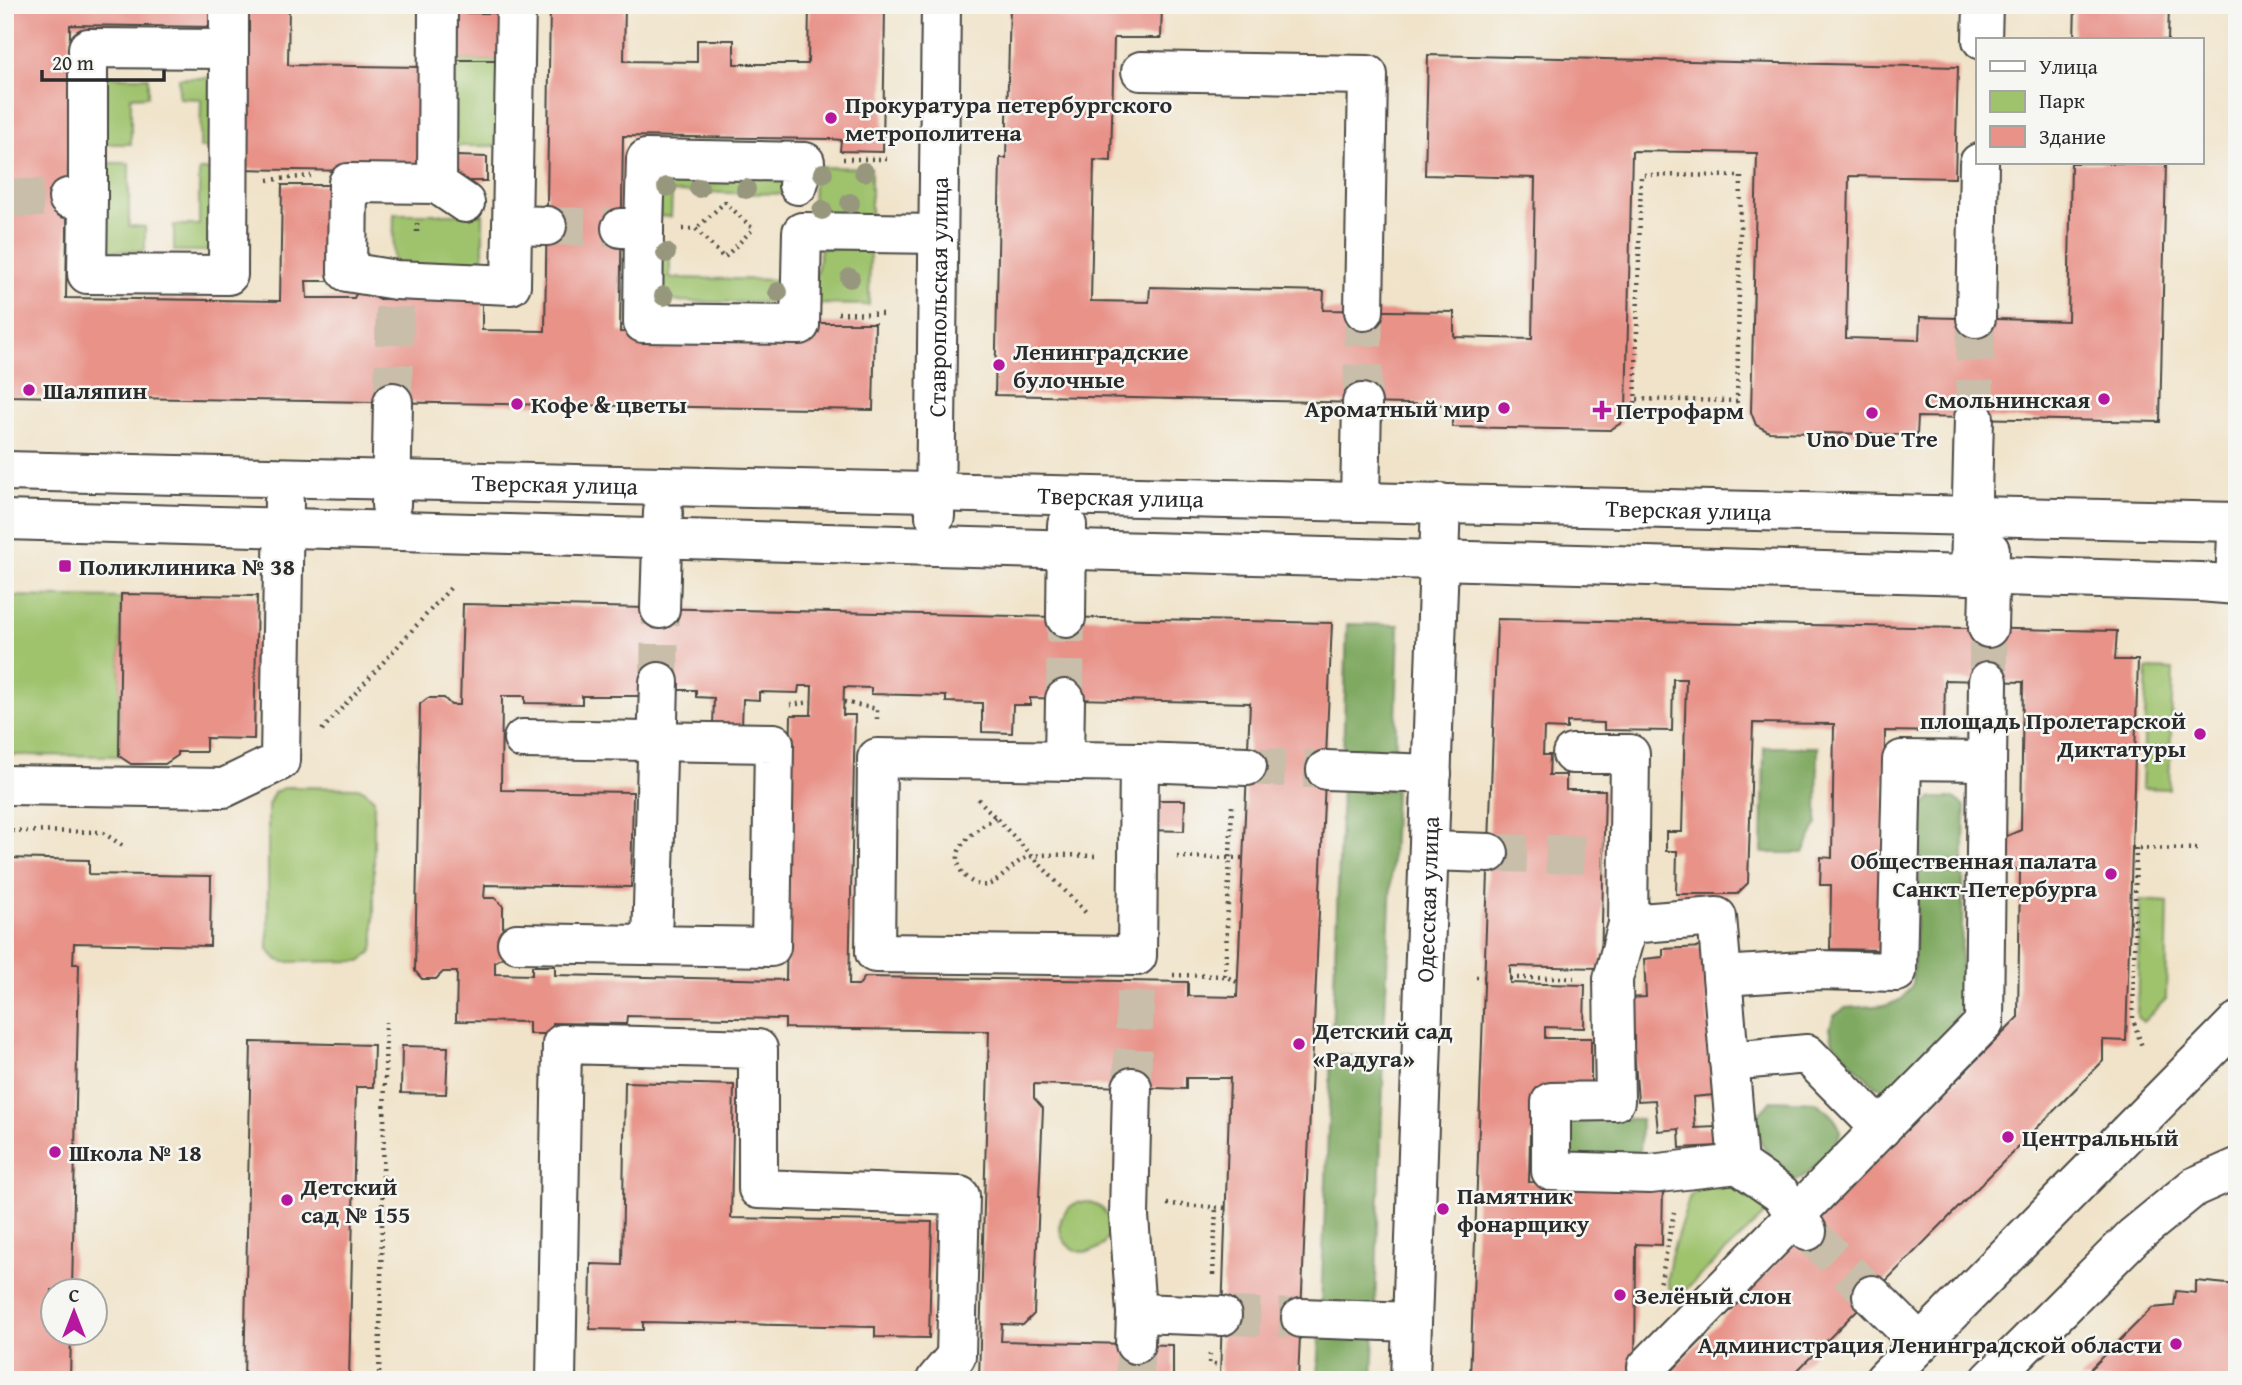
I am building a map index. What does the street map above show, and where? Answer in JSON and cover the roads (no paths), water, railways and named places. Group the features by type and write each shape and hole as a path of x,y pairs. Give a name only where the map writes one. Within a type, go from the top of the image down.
{"street":[{"path":"229,5 229,49 228,275 87,274 78,198 88,48 229,49"},
{"path":"439,7 451,193 348,183 347,272 396,289 512,285 530,226 516,5"},
{"name":"Ставропольская улица","path":"934,546 941,5"},
{"path":"1982,38 1983,5"},
{"path":"1141,71 1368,75 1364,311"},
{"path":"646,159 805,162 797,189 802,232 800,325 643,323 633,228 646,159"},
{"path":"1976,318 1979,164"},
{"path":"802,232 938,234"},
{"path":"391,531 393,402"},
{"path":"1360,501 1362,403"},
{"path":"1974,418 1981,516 1980,575 1988,628"},
{"name":"Тверская улица","path":"5,471 2237,522"},
{"path":"5,785 224,788 280,761 285,478"},
{"path":"660,609 664,486"},
{"path":"1066,618 1068,495"},
{"name":"Одесская улица","path":"1410,1380 1441,503"},
{"path":"5,520 1980,575 2236,585 2237,534"},
{"path":"1647,1367 1802,1223 1881,1129 1984,1023 1988,681"},
{"path":"652,944 659,682"},
{"path":"1063,761 1065,699"},
{"path":"517,943 771,947 774,743 523,739"},
{"path":"1572,754 1630,754 1616,855 1628,924 1613,979 1615,1101 1551,1102 1551,1171 1650,1174 1738,1164 1781,1194 1802,1223"},
{"path":"1139,762 1136,970 875,953 877,758 1139,762 1240,766"},
{"path":"1722,976 1818,970 1897,972 1902,760 1986,761"},
{"path":"1326,770 1432,774"},
{"path":"1430,851 1489,853"},
{"path":"1628,924 1717,917 1738,1164"},
{"path":"1884,1380 2237,1023"},
{"path":"556,1380 562,1044 758,1049 758,1189 960,1196 956,1356 936,1380"},
{"path":"1729,1061 1807,1054 1881,1129"},
{"path":"1132,1087 1129,1202 1135,1329 1222,1316"},
{"path":"1990,1380 2133,1237 2194,1186 2237,1168"},
{"path":"2194,1186 2237,1188"},
{"path":"1872,1295 1920,1343"},
{"path":"1301,1318 1412,1322"}],"tunnel":[{"path":"5,198 68,198"},
{"path":"547,226 621,228"},
{"path":"393,402 395,299"},
{"path":"1362,403 1364,311"},
{"path":"1974,418 1976,318"},
{"path":"659,682 660,609"},
{"path":"1065,699 1066,618"},
{"path":"1988,628 1988,681"},
{"path":"1247,766 1326,770"},
{"path":"1489,853 1604,855"},
{"path":"1132,1087 1136,981"},
{"path":"1807,1231 1872,1295"},
{"path":"1222,1316 1301,1318"},
{"path":"1135,1344 1135,1380"}],"place":[{"name":"Прокуратура петербургского метрополитена","path":"831,118"},
{"name":"Ленинградские булочные","path":"999,365"},
{"name":"Шаляпин","path":"29,390"},
{"name":"Смольнинская","path":"2104,399"},
{"name":"Кофе & цветы","path":"517,404"},
{"name":"Ароматный мир","path":"1504,408"},
{"name":"Петрофарм","path":"1602,410"},
{"name":"Uno Due Tre","path":"1872,413"},
{"name":"Поликлиника № 38","path":"65,566"},
{"name":"площадь Пролетарской Диктатуры","path":"2200,734"},
{"name":"Общественная палата Санкт-Петербурга","path":"2111,874"},
{"name":"Детский сад «Радуга»","path":"1299,1044"},
{"name":"Центральный","path":"2008,1137"},
{"name":"Школа № 18","path":"55,1152"},
{"name":"Детский сад № 155","path":"287,1200"},
{"name":"Памятник фонарщику","path":"1443,1209"},
{"name":"Зелёный слон","path":"1620,1295"},
{"name":"Администрация Ленинградской области","path":"2176,1344"}]}
